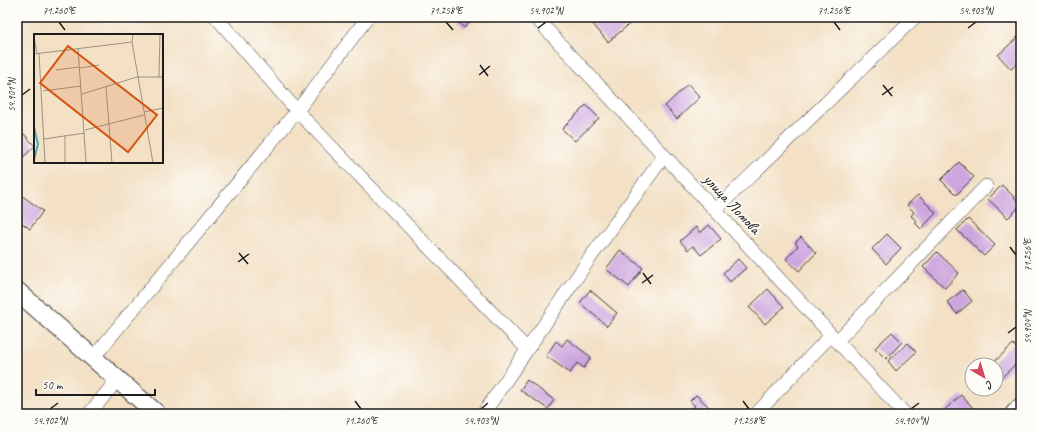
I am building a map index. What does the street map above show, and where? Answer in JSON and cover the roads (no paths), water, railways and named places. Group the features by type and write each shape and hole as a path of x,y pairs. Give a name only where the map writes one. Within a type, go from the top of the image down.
{"street":[{"path":"216,17 297,111 527,349"},
{"path":"92,358 297,111 368,17"},
{"name":"улица Ломова","path":"535,17 905,414"},
{"path":"715,210 914,17"},
{"path":"483,414 590,258 664,156"},
{"path":"756,414 986,186"},
{"path":"17,292 157,414"},
{"path":"89,414 117,380"},
{"path":"1014,414 1021,407"}]}
